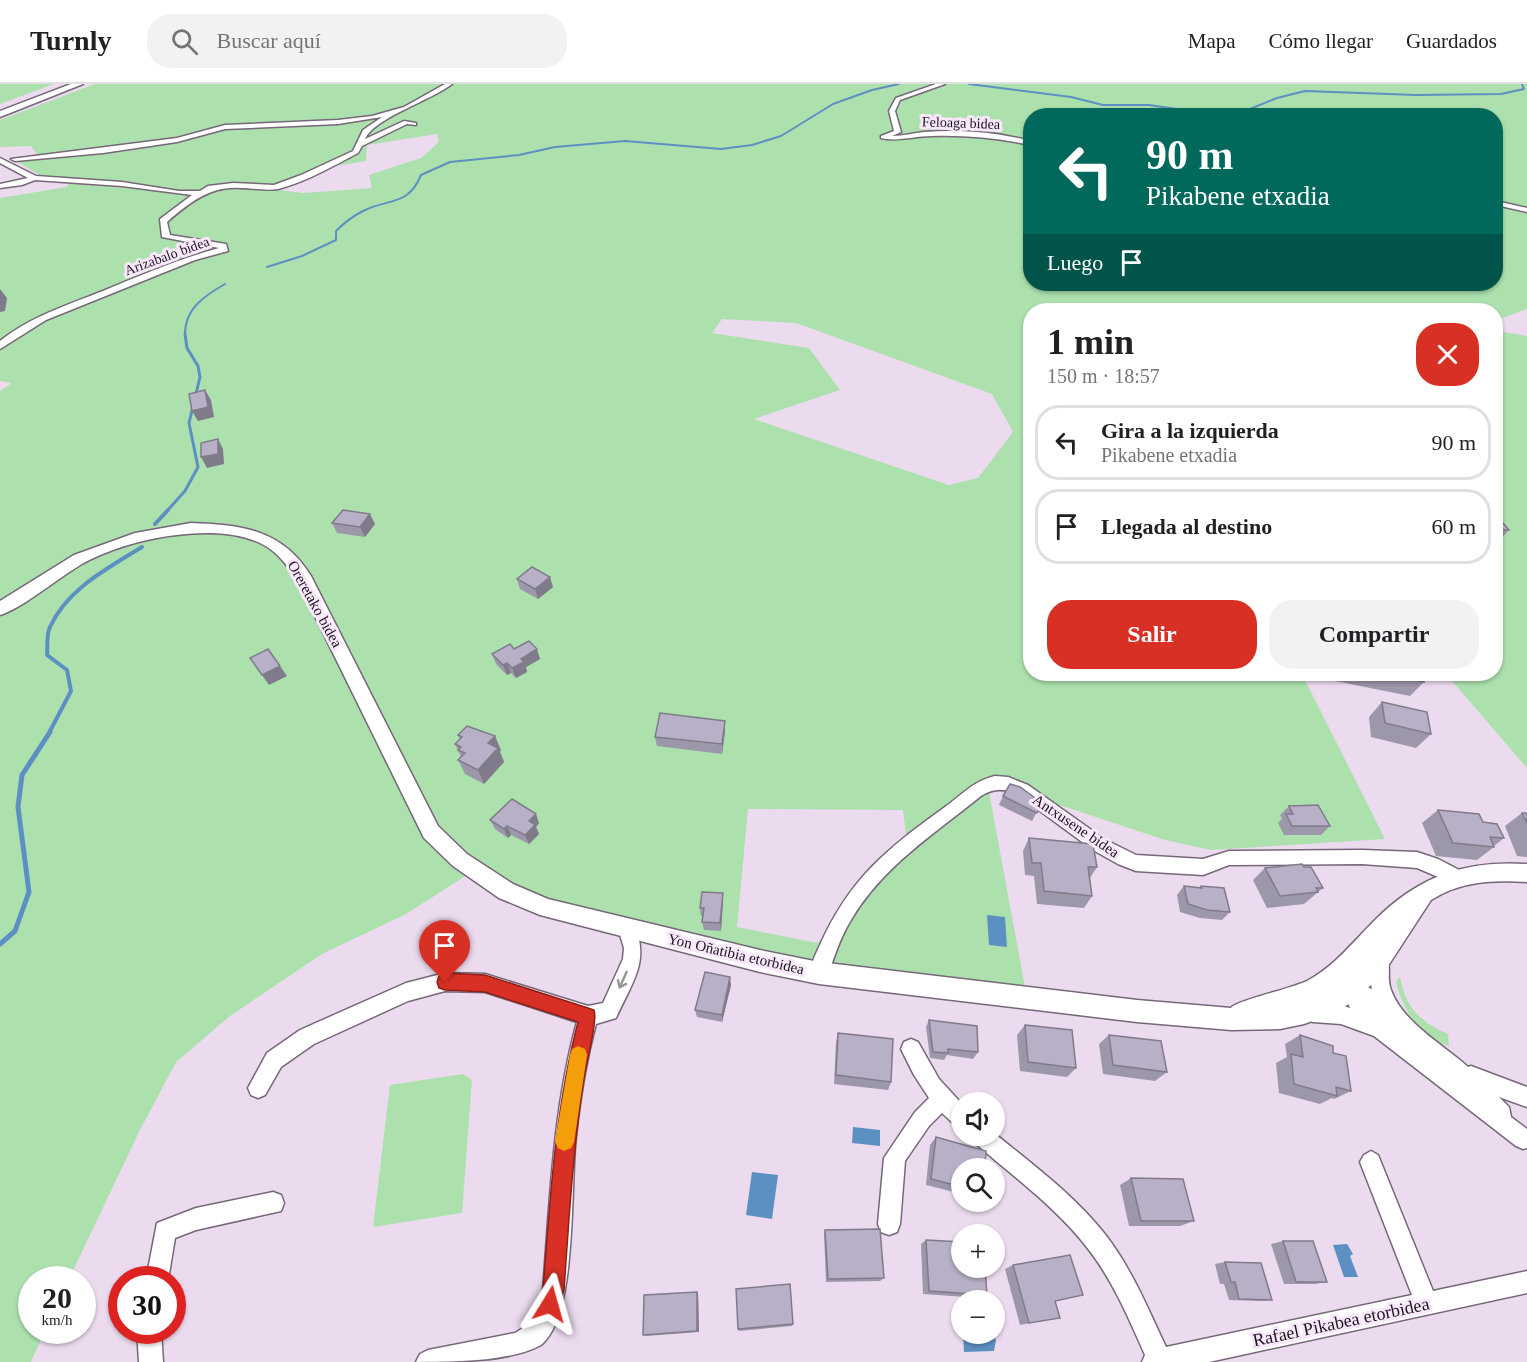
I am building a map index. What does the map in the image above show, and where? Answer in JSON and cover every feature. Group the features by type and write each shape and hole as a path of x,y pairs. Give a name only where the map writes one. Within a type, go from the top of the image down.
{"highway":[{"path":"0,109 66,84"},
{"path":"0,114 79,84"}],"main road":[{"name":"Oreretako bidea","path":"0,609 79,559 140,536 191,528 222,529 251,534 265,539 288,555 303,576 370,708"},
{"name":"Yon Oñatibia etorbidea","path":"370,708 399,772 431,832 460,860 490,882 522,899 547,908 759,961 819,973 1137,1011 1255,1020 1297,1006 1326,1005 1373,952 1400,912 1425,892 1457,877 1495,871 1527,873"}],"street":[{"path":"15,159 103,151 177,140 225,127 338,122 393,113 426,99 449,84"},
{"name":"Feloaga bidea","path":"942,84 894,102 891,117 898,132 884,136 891,138 928,134 1011,138 1023,141"},
{"name":"Arizabalo bidea","path":"0,346 16,333 43,318 192,258 225,249 224,246 215,244 169,238 164,234 164,219 201,192 224,186 266,188 287,183 356,152 365,131 393,113"},
{"path":"360,144 406,122 414,124"},
{"path":"0,160 34,178 123,184 179,193 201,192"},
{"path":"0,186 22,183 34,178"},
{"path":"1503,205 1527,210"},
{"name":"Antxusene bidea","path":"819,973 842,916 874,872 909,840 965,801 983,785 1003,783 1023,790 1105,848 1136,863 1203,867 1229,858 1362,857 1417,860 1432,864 1457,877"},
{"path":"258,1088 274,1060 307,1036 406,992 445,982 485,983 588,1016 609,1011 627,970 633,948 627,928"},
{"path":"1373,952 1389,1028"},
{"path":"1344,982 1363,1010 1421,1050 1436,1053 1474,1084 1525,1141"},
{"path":"1297,1006 1341,1014 1389,1028 1489,1114 1525,1141"},
{"path":"428,1362 518,1344 533,1336 547,1319 554,1290 565,1138 579,1050 588,1016"},
{"path":"911,1049 918,1066 941,1100 951,1109"},
{"path":"1455,1068 1463,1084 1489,1114"},
{"path":"1455,1068 1495,1087 1527,1097"},
{"path":"889,1224 895,1158 922,1119 941,1100"},
{"path":"993,1146 1086,1229 1115,1273 1157,1361"},
{"path":"1371,1162 1427,1304"},
{"path":"159,1266 165,1231 196,1219 273,1203"},
{"name":"Rafael Pikabea etorbidea","path":"1157,1361 1527,1282"},
{"path":"150,1344 151,1362"}],"green space":[{"path":"0,84 54,84 0,104"},
{"path":"95,84 1527,84 1527,309 1503,318 1503,303 1023,303 1023,681 1306,681 1385,839 1211,850 1165,840 987,781 1027,998 819,973 547,908 467,875 406,914 322,954 230,1016 176,1062 140,1130 75,1266 18,1266 18,1344 39,1344 31,1362 0,1362 0,391 12,383 0,381 0,198 67,187 70,180 43,177 14,160 37,154 31,146 0,147 0,120","holes":["437,134 439,142 421,158 369,175 372,188 303,193 279,190 322,168 366,161 367,145","722,319 796,323 992,394 1013,432 978,478 949,485 754,419 840,390 809,348 712,333","748,809 903,810 906,835 818,943 737,927"]},
{"path":"1503,331 1527,336 1527,768 1452,681 1503,681"},
{"path":"1400,977 1402,988 1410,1005 1422,1019 1448,1034 1449,1046 1430,1039 1419,1029 1397,988 1396,981"},
{"path":"463,1074 472,1080 462,1213 373,1227 390,1085"}],"water":[{"path":"987,915 1005,917 1007,947 989,945"},
{"path":"853,1127 880,1130 880,1146 852,1143"},
{"path":"752,1172 778,1175 772,1219 746,1215"},
{"path":"1347,1244 1353,1254 1350,1256 1358,1277 1344,1277 1333,1245"},
{"path":"964,1344 995,1344 994,1351 964,1352"}],"building":[{"path":"205,390 208,407 192,411 189,394"},
{"path":"218,439 218,454 201,457 201,443"},
{"path":"343,510 370,514 360,527 332,523"},
{"path":"532,567 550,577 535,589 517,579"},
{"path":"529,641 537,649 521,659 524,662 512,668 507,663 503,665 492,654 510,644 514,649"},
{"path":"268,649 280,666 262,675 250,658"},
{"path":"1382,702 1427,712 1431,734 1385,723"},
{"path":"660,713 725,721 722,744 655,737"},
{"path":"467,726 495,736 488,743 498,748 478,770 458,760 465,753 458,750 461,747 455,744 462,737 458,735"},
{"path":"1010,784 1020,787 1042,803 1037,813 1003,796"},
{"path":"512,799 536,814 529,821 535,825 525,835 507,826 504,829 490,820"},
{"path":"1318,805 1330,826 1292,826 1286,814 1293,814 1289,806"},
{"path":"1438,810 1479,814 1483,822 1497,824 1504,838 1490,837 1494,847 1453,843"},
{"path":"1522,813 1527,813 1527,823"},
{"path":"1029,838 1093,844 1097,867 1088,867 1092,896 1044,891 1041,863 1032,863"},
{"path":"1302,864 1304,867 1311,867 1323,888 1316,888 1318,892 1280,896 1265,868"},
{"path":"1184,886 1224,888 1230,912 1207,910 1188,904"},
{"path":"702,892 723,893 720,923 702,922 704,908 700,908"},
{"path":"705,972 730,977 722,1015 695,1010"},
{"path":"929,1020 977,1026 978,1052 948,1049 948,1053 933,1052"},
{"path":"1025,1025 1072,1030 1076,1068 1028,1062"},
{"path":"838,1033 893,1039 891,1082 836,1075"},
{"path":"1109,1035 1161,1041 1167,1072 1113,1065"},
{"path":"1300,1035 1333,1046 1333,1053 1346,1056 1351,1091 1336,1087 1337,1096 1294,1084 1291,1054 1303,1057"},
{"path":"936,1137 951,1141 951,1146 968,1146 986,1151 986,1158 951,1158 951,1184 931,1179"},
{"path":"1131,1178 1183,1179 1194,1221 1141,1221"},
{"path":"880,1229 884,1278 828,1279 825,1230"},
{"path":"926,1240 951,1241 951,1278 986,1278 987,1290 951,1290 951,1293 929,1291"},
{"path":"1283,1241 1313,1241 1327,1282 1296,1282"},
{"path":"1070,1255 1083,1295 1055,1301 1060,1318 1029,1323 1013,1265"},
{"path":"1225,1262 1261,1263 1272,1300 1239,1299 1235,1282 1231,1282"},
{"path":"790,1284 793,1324 738,1329 736,1289"},
{"path":"697,1292 697,1331 643,1335 644,1295"}],"waterway":[{"path":"267,267 302,256 336,240 336,231 352,217 372,207 404,197 416,185 421,175 450,162 519,155 555,147 625,141 721,149 752,145 781,136 833,104 872,90 899,84"},
{"path":"969,84 1071,97 1103,105 1149,105 1170,108"},
{"path":"1252,108 1277,98 1305,91 1416,95 1501,94 1524,89 1522,84"},
{"path":"185,335 188,318 197,304 225,284"},
{"path":"166,512 185,491 198,467 189,423 200,377 198,366 187,348 185,335"},
{"path":"155,524 168,510"},
{"path":"49,733 71,691 67,670 47,655 50,627 67,601 78,591 102,572 142,547"},
{"path":"0,944 15,931 29,892 18,807 22,775 50,732"}],"slow traffic":[{"path":"564,1142 578,1055"}],"route":[{"path":"445,982 485,983 588,1016 579,1050 565,1138 554,1290 550,1304"}]}
